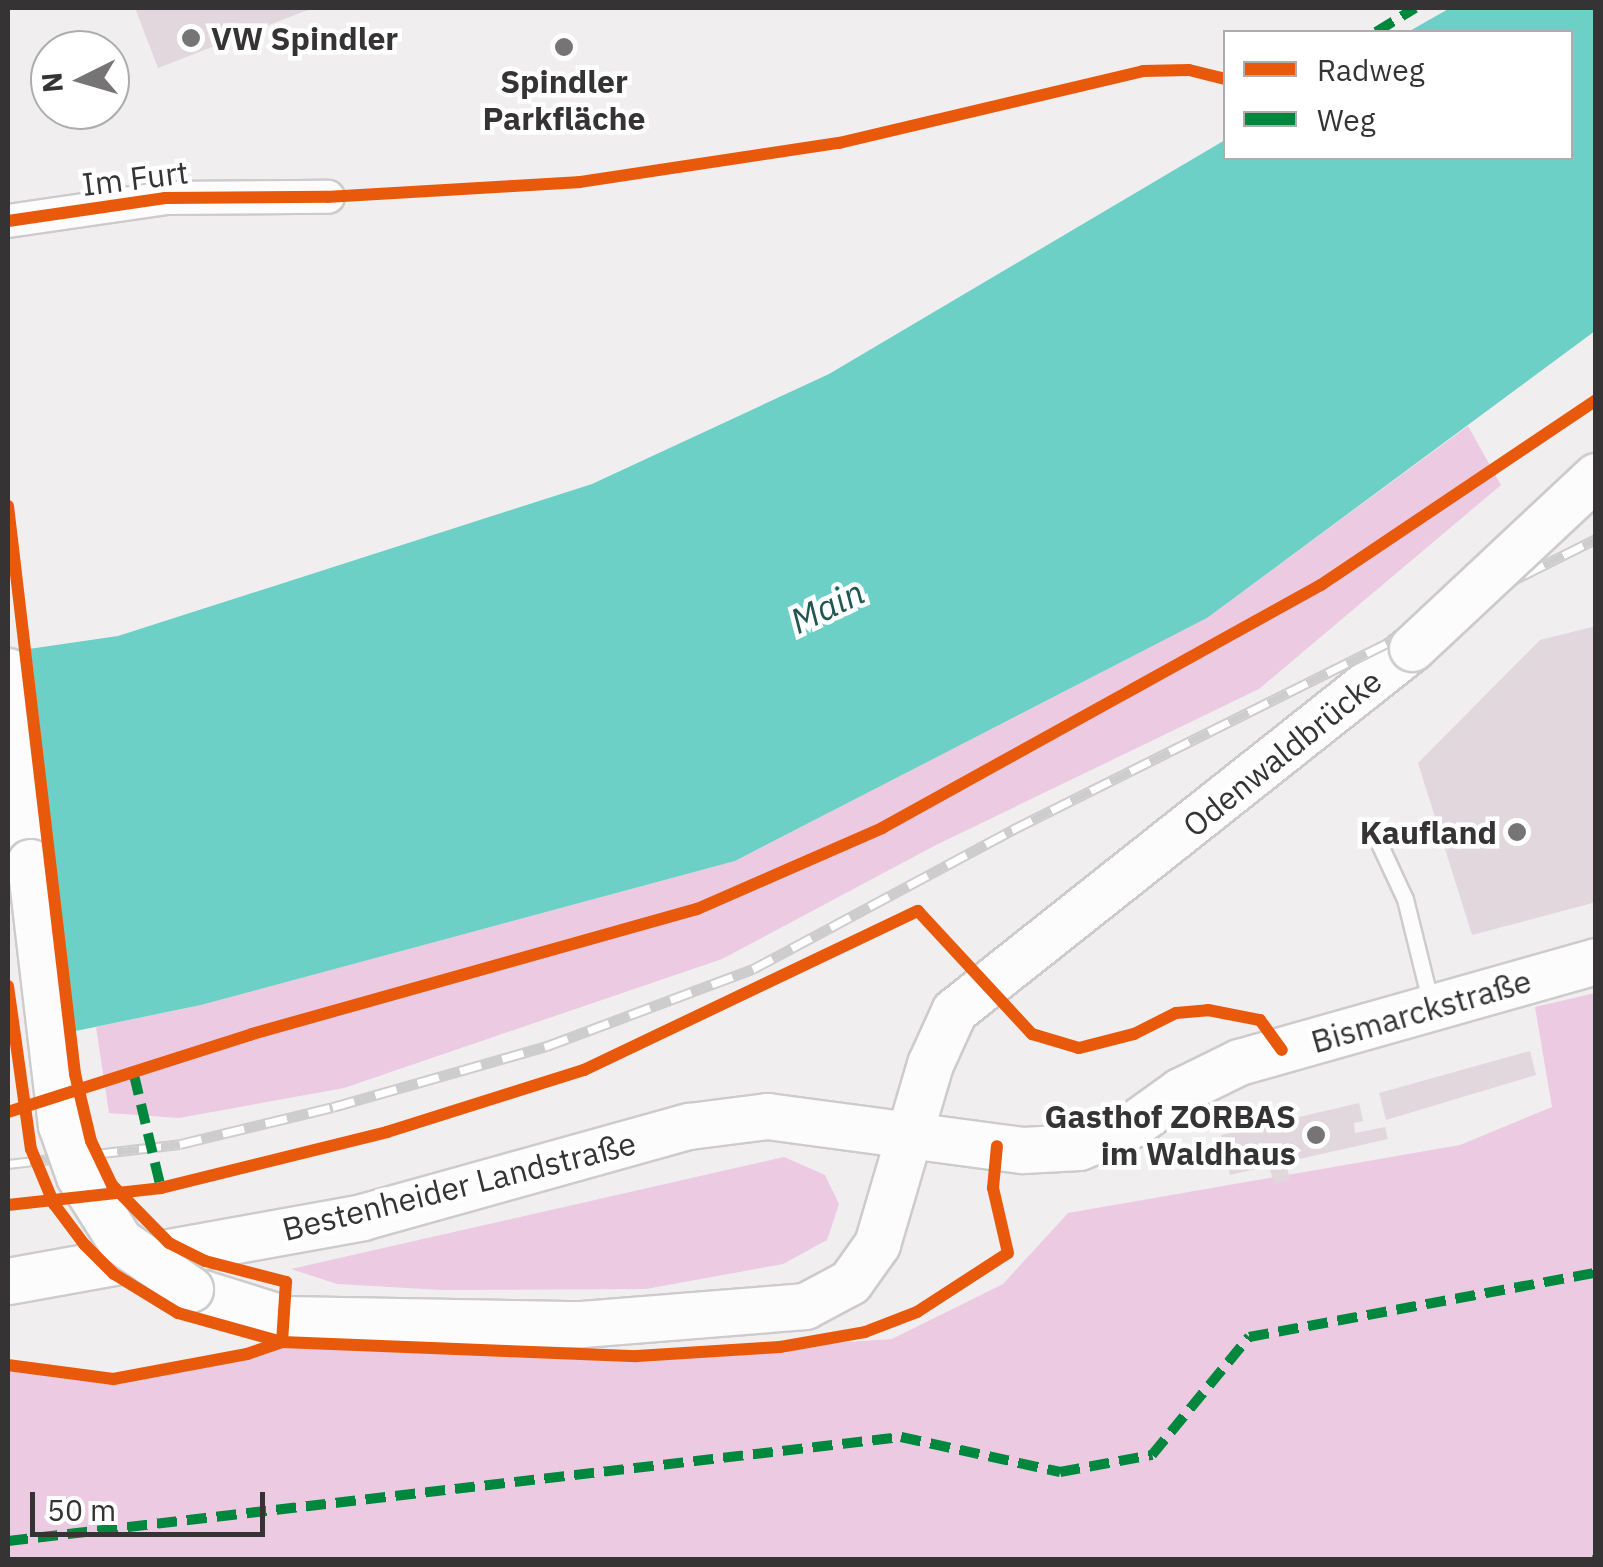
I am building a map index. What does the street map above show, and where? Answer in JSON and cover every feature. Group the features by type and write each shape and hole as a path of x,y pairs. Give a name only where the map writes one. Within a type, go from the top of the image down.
{"main road":[{"name":"Odenwaldbrücke","path":"911,1131 954,1012 1412,648 1596,476"},
{"path":"8,671 61,1125 79,1176 120,1241 190,1289 285,1319 432,1324 582,1324 804,1306 850,1282 876,1244 911,1131"},
{"name":"Bismarckstraße","path":"911,1131 1023,1150 1079,1147 1134,1124 1239,1062 1596,962"},
{"name":"Bestenheider Landstraße","path":"8,1282 362,1217 688,1126 767,1116 911,1131"}],"street":[{"name":"Im Furt","path":"8,221 165,198 328,197"}],"lane":[{"path":"1377,839 1405,900 1432,1008"}],"shaded area":[{"path":"1468,426 1501,485 1259,689 936,845 722,959 344,1088 179,1118 109,1113 96,1027 201,1005 735,861 1207,618"},
{"path":"1595,993 1595,1559 8,1560 8,1365 113,1379 184,1371 282,1342 637,1356 892,1339 1003,1284 1068,1213 1460,1145 1552,1107 1535,1007"},
{"path":"784,1157 825,1175 839,1204 827,1240 783,1264 646,1289 442,1290 337,1284 291,1269"}],"water":[{"name":"Main","path":"1450,8 1595,8 1595,331 1207,618 735,861 201,1005 8,1045 8,652 118,636 592,484 829,374 1223,141 1223,160 1573,160 1573,30 1412,30"}],"pier":[{"path":"30,644 75,1037 8,1050 8,647"}],"building":[{"name":"VW Spindler","path":"135,8 313,8 158,68"},
{"name":"Kaufland","path":"1596,626 1596,902 1472,935 1418,763 1540,640"},
{"path":"1530,1051 1536,1075 1386,1120 1379,1093"},
{"path":"1359,1103 1363,1121 1354,1123 1355,1133 1385,1127 1388,1139 1286,1162 1290,1180 1274,1184 1269,1166 1230,1175 1221,1135"}],"railway":[{"path":"8,1164 180,1144 333,1107 547,1046 753,969 1012,830 1596,539"}],"marked path":[{"path":"1379,30 1415,8"},
{"path":"134,1075 161,1188"},
{"path":"8,1541 901,1437 1060,1472 1152,1455 1249,1337 1596,1273"}],"cycle path":[{"path":"8,221 165,198 328,197 580,182 839,143 1143,71 1189,70 1223,78"},
{"path":"8,1112 252,1034 697,909 882,828 1321,585 1596,400"},
{"path":"8,506 75,1074 91,1141 112,1185 169,1243 205,1261 286,1282 282,1342 247,1354 113,1379 8,1365"},
{"path":"8,1205 161,1188 387,1132 584,1070 918,911 1032,1034 1079,1048 1134,1034 1176,1013 1208,1010 1260,1020 1282,1050"},
{"path":"8,986 31,1149 54,1204 84,1244 114,1274 178,1313 282,1342 637,1356 780,1347 865,1332 917,1312 1008,1253 993,1188 997,1146"}],"place":[{"name":"VW Spindler","path":"191,38"},
{"name":"Spindler Parkfläche","path":"564,47"},
{"name":"Kaufland","path":"1517,832"},
{"name":"Gasthof ZORBAS im Waldhaus","path":"1316,1135"}]}
